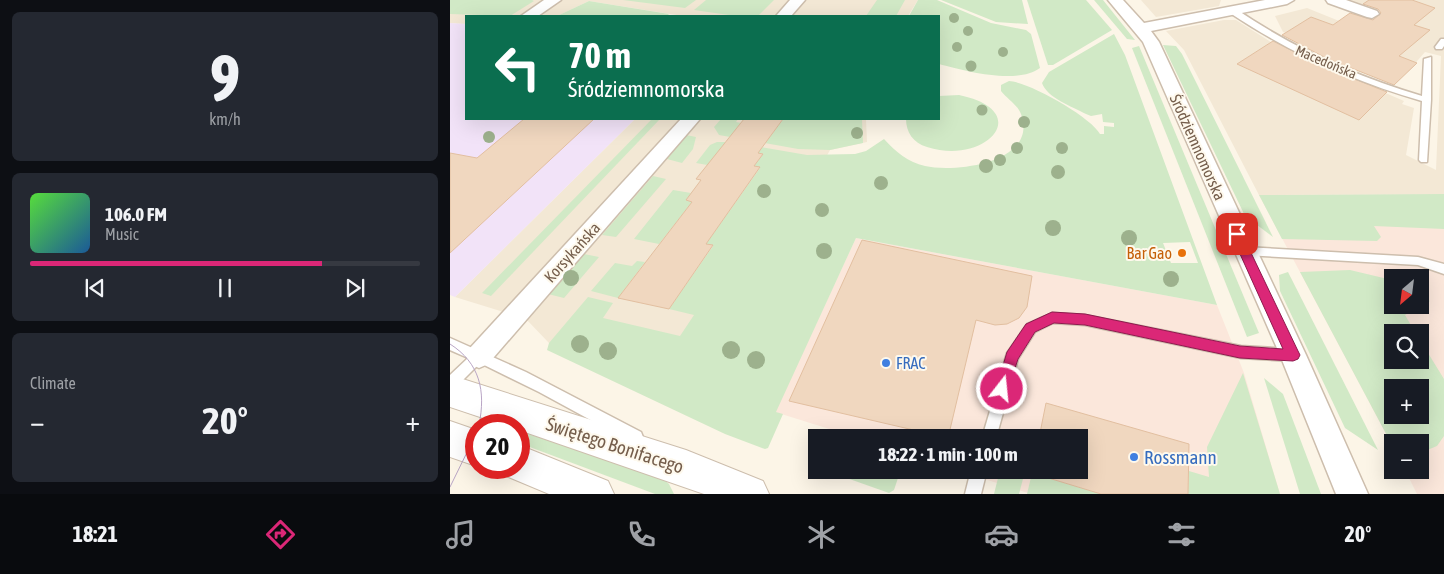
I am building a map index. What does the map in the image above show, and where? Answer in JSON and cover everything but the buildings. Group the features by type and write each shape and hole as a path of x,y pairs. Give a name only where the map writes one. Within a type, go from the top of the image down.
{"street":[{"path":"530,15 554,0"},
{"path":"784,15 798,0"},
{"name":"Śródziemnomorska","path":"1115,0 1141,28 1151,42 1293,355 1352,494"},
{"path":"1141,28 1236,6 1287,0"},
{"path":"1333,0 1372,14"},
{"name":"Korsykańska","path":"480,356 690,120"},
{"name":"Świętego Bonifacego","path":"450,391 711,477 750,494"},
{"path":"450,439 465,444"},
{"path":"530,467 595,494"}],"lane":[{"name":"Macedońska","path":"1236,6 1273,37 1303,52 1401,93 1426,100"},
{"path":"1424,160 1428,59"},
{"path":"1245,251 1364,256 1418,261 1444,269"},
{"path":"992,429 1012,356 1031,328 1052,318 1085,320 1240,352 1293,355"},
{"path":"450,344 480,356 561,396 711,477"},
{"name":"Korsykańska","path":"450,384 480,356"},
{"path":"973,494 977,479"}],"shaded area":[{"path":"450,0 918,0 909,15 677,15 589,1 559,15 465,15 465,24 450,23"},
{"path":"1141,0 1221,0 1219,6 1156,17"},
{"path":"1346,0 1444,0 1444,194 1259,195 1184,50 1166,31 1224,20 1236,20 1277,46 1404,101 1402,104 1414,108 1406,155 1436,170 1441,56 1425,52 1411,68 1382,73 1283,32 1275,16 1307,8 1364,31 1393,14"},
{"path":"450,23 465,24 465,120 634,120 455,297 450,295"},
{"path":"634,120 866,120 867,142 830,150 790,224 775,412 549,343 526,319 455,297"},
{"path":"1444,194 1444,494 1417,494 1410,479 1429,479 1429,434 1386,434 1259,195"},
{"path":"856,238 1217,305 1244,373 1280,494 1031,494 984,479 1088,479 1088,429 829,429 775,412"}],"green space":[{"path":"450,0 534,1 512,15 450,14"},
{"path":"623,0 696,0 685,8"},
{"path":"706,0 774,0 759,15 729,15 694,10"},
{"path":"877,0 905,0 897,15 867,15"},
{"path":"918,0 937,0 991,23 1026,30 1031,34 1040,68 1018,76 1005,76 976,73 940,64 940,15 910,15"},
{"path":"941,0 1022,0 1028,24 996,22"},
{"path":"1027,0 1086,0 1112,30 1053,65 1048,65"},
{"path":"1094,0 1103,0 1135,40 1127,39"},
{"path":"589,1 669,14 668,15 559,15"},
{"path":"1114,34 1125,55 1217,305 856,238 776,412 783,414 768,448 765,449 725,434 547,350 549,343 588,297 613,303 603,318 680,336 694,315 669,309 713,246 706,244 760,168 754,166 763,154 713,166 696,163 710,145 717,142 731,142 807,155 855,154 866,151 884,139 903,156 925,166 955,168 973,166 1006,154 1018,144 1023,131 1021,114 1017,107 1001,91 1001,85 1009,81 1030,87 1059,101 1085,119 1100,134 1104,134 1104,126 1114,127 1114,123 1103,122 1102,114 1091,116 1055,98 1049,93 1042,83 1049,72","holes":["1190,242 1198,263 1171,263 1163,243"]},
{"path":"1163,45 1176,46 1182,54 1273,237 1245,216"},
{"path":"1139,46 1259,333 1247,337 1132,48"},
{"path":"959,95 982,103 995,113 998,123 994,134 983,143 968,149 948,151 927,147 918,143 909,133 906,120 940,120 940,96"},
{"path":"651,120 659,120 491,296 482,293"},
{"path":"720,120 737,120 736,122 741,123 733,133 768,139 782,120 862,120 863,143 830,150 798,149 719,135 714,127"},
{"path":"686,135 696,137 693,149 682,163 667,159"},
{"path":"653,176 666,179 616,237 602,235"},
{"path":"673,190 691,193 686,200 692,202 659,244 634,239"},
{"path":"1444,194 1444,229 1374,226 1381,237 1377,241 1282,239 1259,195"},
{"path":"584,254 599,257 564,298 548,294"},
{"path":"637,261 645,262 618,298 591,291 615,263 632,266"},
{"path":"1350,270 1384,278 1384,314 1407,314 1405,315 1410,324 1384,324 1384,369 1429,369 1429,355 1444,379 1444,436 1437,446 1429,449 1429,434 1386,434 1300,272"},
{"path":"1288,272 1378,450 1345,428 1280,291 1279,275"},
{"path":"1243,373 1280,494 1188,494 1189,471 1209,477 1207,447"},
{"path":"1264,378 1283,394 1321,494 1300,494"},
{"path":"530,435 662,478 669,484 674,494 655,494 530,447"},
{"path":"849,479 898,479 894,490 889,493"},
{"path":"998,479 1023,479 1019,494 994,494"},
{"path":"1031,479 1052,479 1101,494 1027,494"}],"tram line":[{"path":"450,344 468,360 474,369 481,389 481,414"},
{"path":"450,487 465,456"}],"place":[{"name":"Bar Gao","path":"1182,253"},
{"name":"FRAC","path":"886,363"},
{"name":"Rossmann","path":"1134,457"}],"route":[{"path":"1002,389 1012,356 1031,328 1052,318 1085,320 1240,352 1293,355 1237,234"}]}
